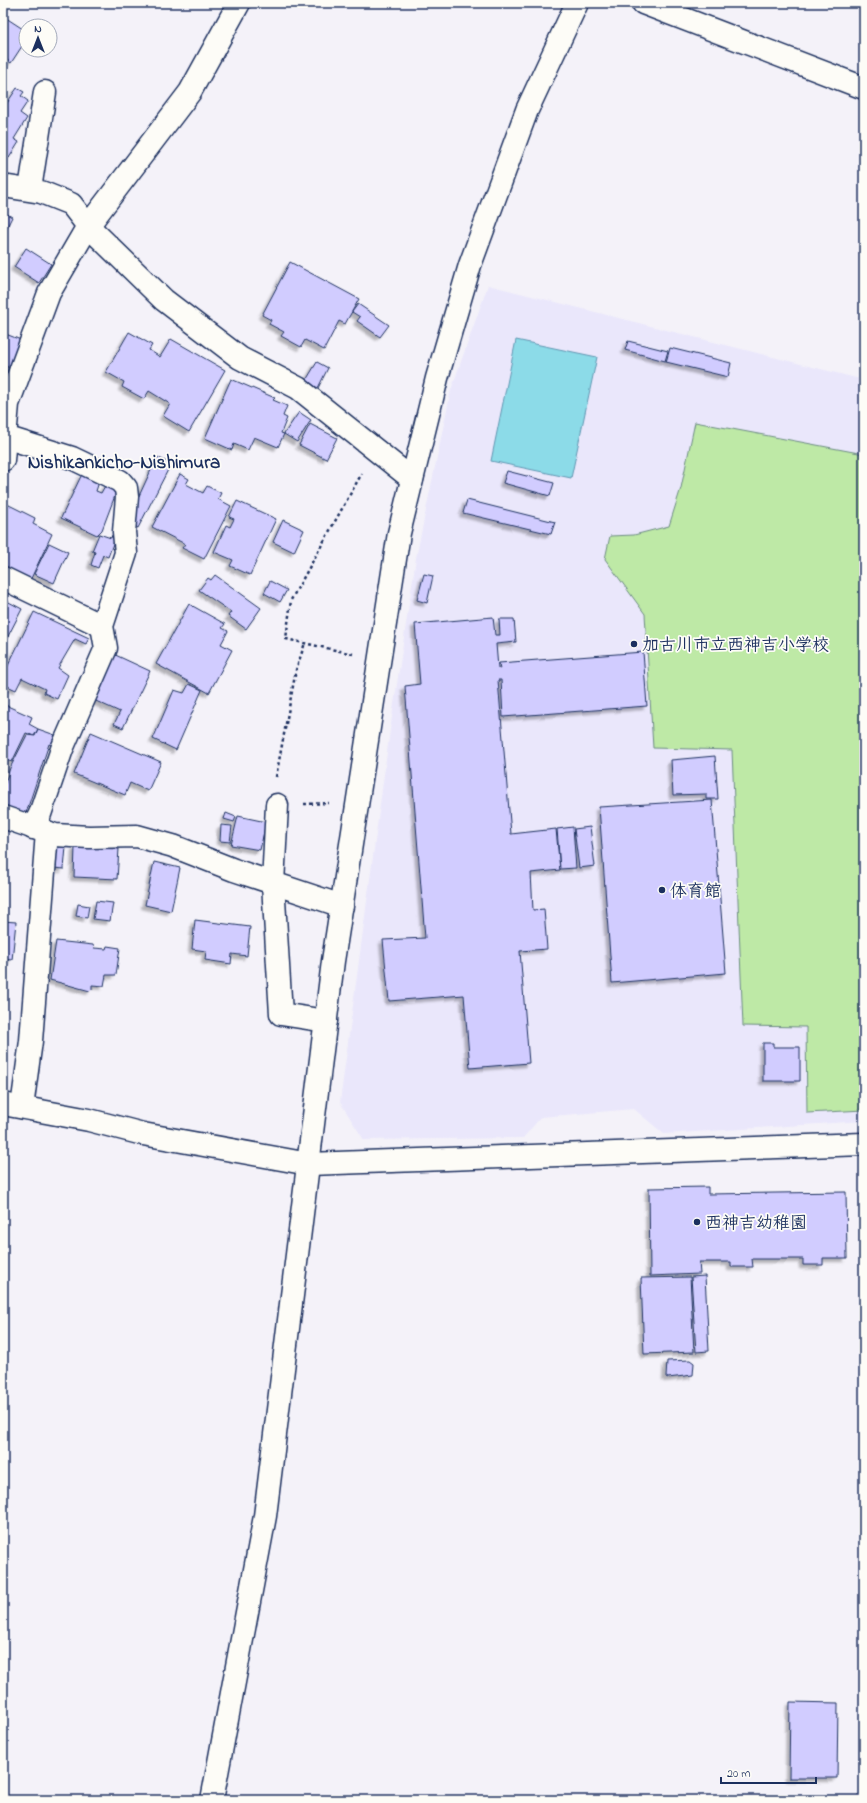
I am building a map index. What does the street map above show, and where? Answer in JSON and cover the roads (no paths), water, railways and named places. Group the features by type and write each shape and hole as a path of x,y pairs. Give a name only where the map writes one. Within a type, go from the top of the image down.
{"street":[{"path":"3,460 8,404 49,292 88,226 190,92 239,3"},
{"path":"212,1800 265,1516 326,1021 399,533 438,378 470,264 527,110 577,3"},
{"path":"644,3 864,88"},
{"path":"30,189 44,92"},
{"path":"3,186 30,189 71,204 88,226 164,300 240,358 298,388 412,479"},
{"path":"5,437 72,458 120,481 126,488 124,532 126,553 102,626 106,648 62,749 40,814 31,1041 12,1106 89,1120 143,1134 309,1164 864,1144"},
{"path":"3,578 102,626"},
{"path":"277,805 274,884 281,1014 326,1021"},
{"path":"3,817 40,830 72,837 136,836 173,846 234,870 342,906"}],"water":[{"path":"516,340 597,357 571,478 491,461"}],"place":[{"name":"加古川市立西神吉小学校","path":"634,644"},
{"name":"体育館","path":"662,890"},
{"name":"西神吉幼稚園","path":"697,1222"}],"district":[{"name":"Nishikankicho-Nishimura","path":"124,461"}]}
